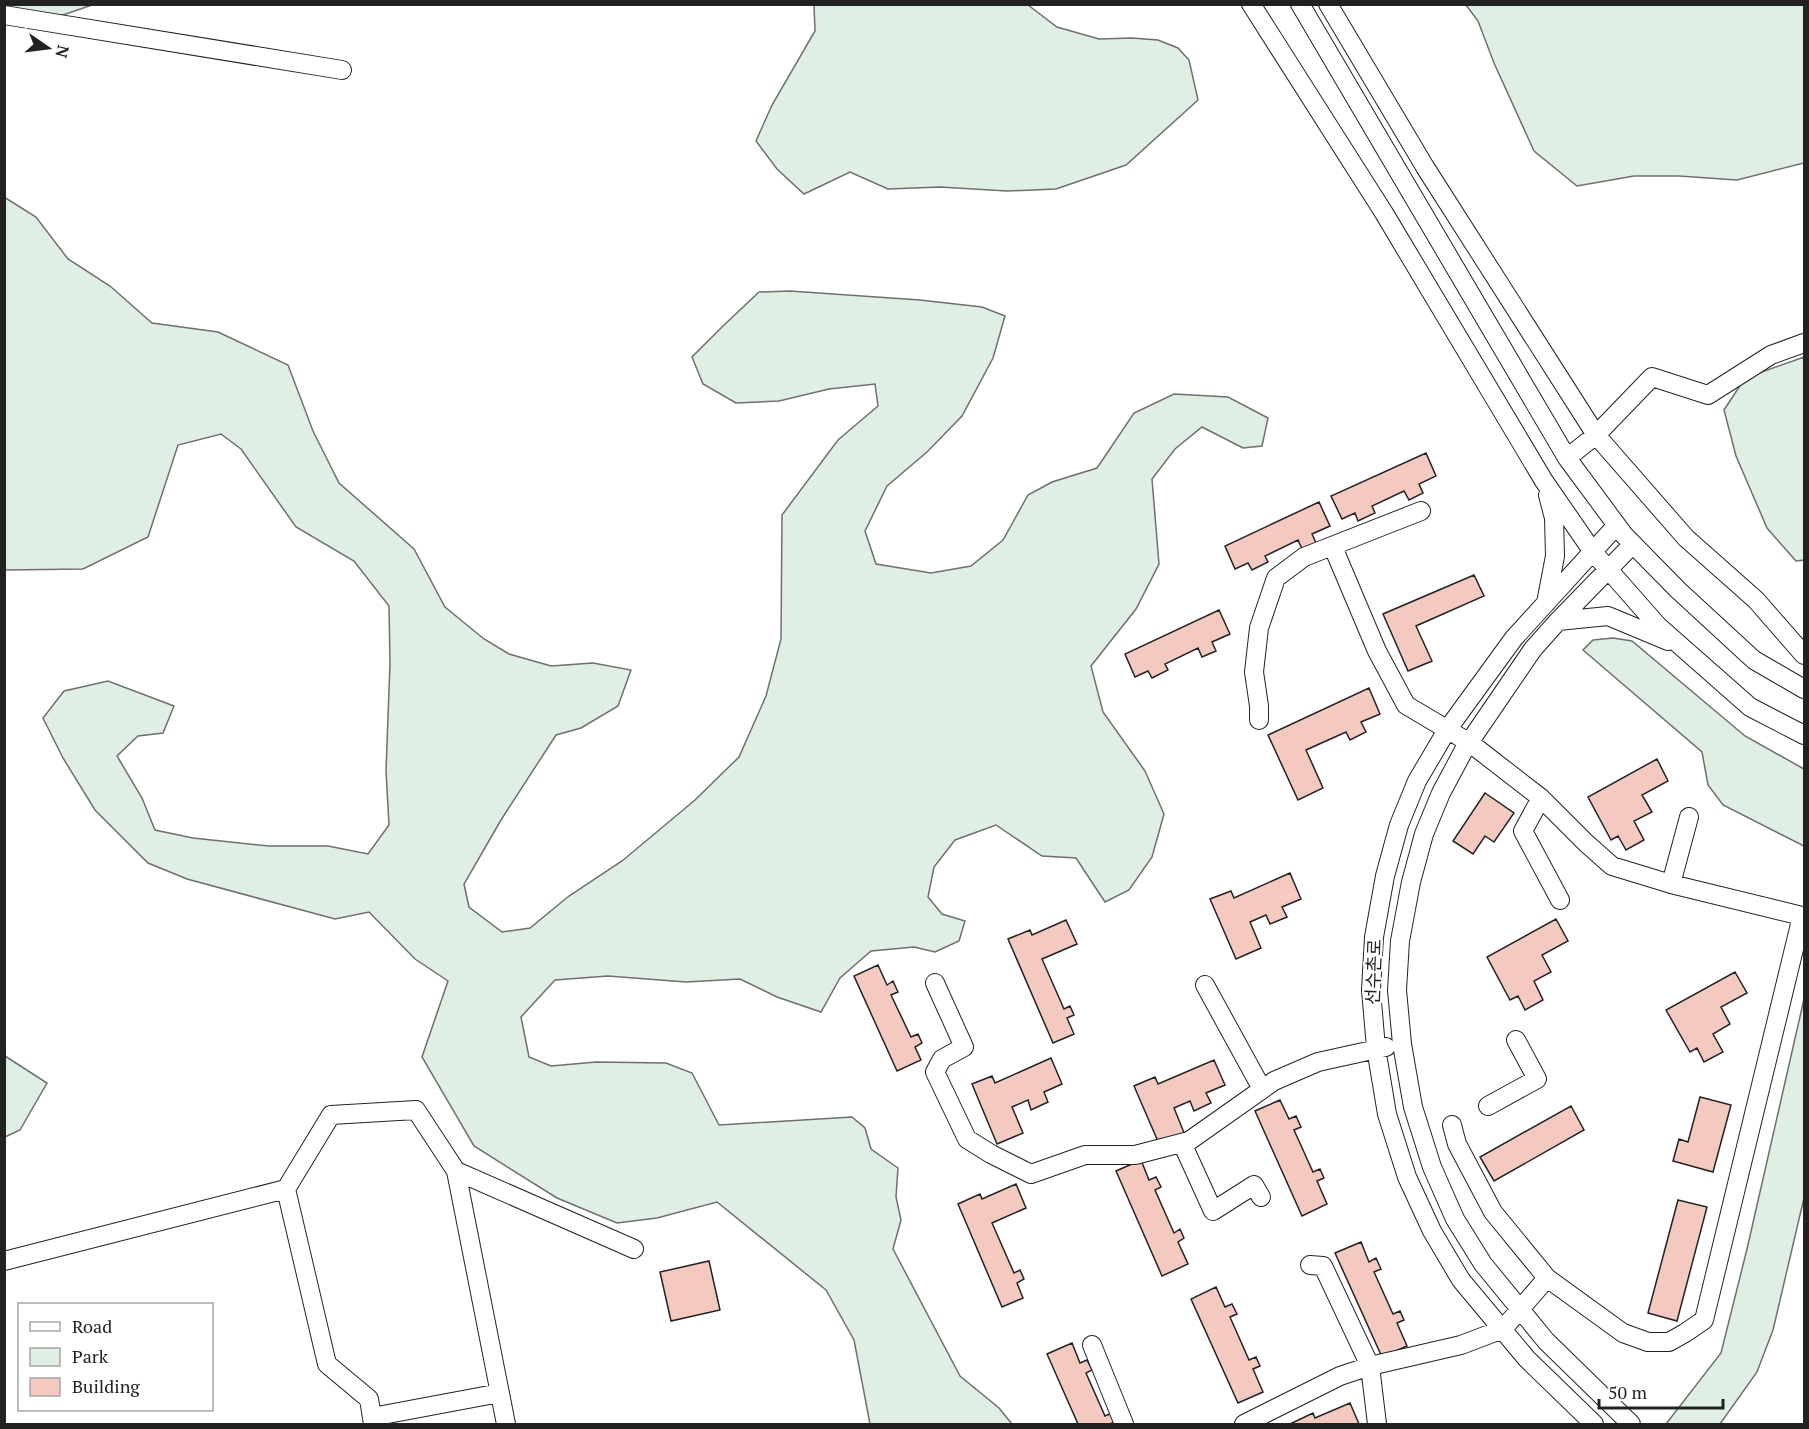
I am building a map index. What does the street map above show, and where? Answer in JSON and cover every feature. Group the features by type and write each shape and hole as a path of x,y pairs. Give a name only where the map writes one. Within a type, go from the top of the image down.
{"street":[{"path":"1251,4 1384,213 1544,482 1593,552 1658,626 1750,707 1804,735"},
{"path":"1300,4 1567,458 1616,526 1678,590 1754,660 1804,683"},
{"path":"1328,4 1425,167 1596,435 1686,538 1756,600 1804,655"},
{"path":"4,15 342,70"},
{"path":"1567,458 1596,435 1652,377 1708,395 1771,355 1804,343"},
{"path":"1544,482 1554,518 1556,556 1546,603"},
{"path":"1259,720 1254,672 1259,628 1276,578 1304,557 1421,511"},
{"name":"선수촌로","path":"1594,1425 1527,1359 1461,1280 1427,1221 1407,1177 1387,1114 1376,1048 1371,990 1374,938 1385,876 1399,825 1417,781 1447,730 1515,638 1616,526"},
{"name":"선수촌로","path":"1631,1425 1546,1341 1483,1264 1455,1219 1432,1167 1413,1107 1402,1044 1397,990 1400,941 1411,882 1424,834 1442,793 1470,743 1533,649 1632,545"},
{"path":"1334,547 1377,651 1406,705 1470,743 1541,798 1612,866 1671,884 1802,916 1704,1320 1685,1333 1669,1342 1648,1342 1623,1333 1546,1278 1493,1212 1457,1144 1452,1125"},
{"path":"1558,621 1608,616 1681,646"},
{"path":"1541,798 1523,831 1560,900"},
{"path":"1671,884 1689,818"},
{"path":"935,983 964,1047 942,1059 935,1072 967,1139 1031,1174 1085,1155 1135,1155 1189,1141 1274,1081 1318,1062 1402,1044"},
{"path":"1205,985 1262,1089"},
{"path":"1488,1106 1537,1079 1516,1040"},
{"path":"4,1261 286,1189 331,1115 416,1110 456,1171 506,1425"},
{"path":"1182,1143 1213,1210 1254,1185 1261,1197"},
{"path":"456,1171 633,1249"},
{"path":"286,1189 327,1364 369,1399 373,1421 500,1393"},
{"path":"1310,1265 1323,1266 1370,1366 1377,1425"},
{"path":"1244,1425 1340,1376 1370,1366 1461,1345 1503,1329 1546,1278"},
{"path":"1092,1345 1124,1425"}],"green space":[{"path":"4,5 92,5 63,15 5,12"},
{"path":"814,5 1028,5 1057,27 1099,39 1158,40 1178,48 1189,60 1198,100 1126,165 1056,189 1007,191 940,187 888,189 850,172 804,194 777,169 756,141 772,105 815,31"},
{"path":"1466,5 1804,5 1804,163 1737,180 1634,176 1577,186 1534,151 1494,63 1478,21"},
{"path":"4,197 36,217 68,259 110,286 152,323 218,332 288,365 313,431 339,483 414,549 445,607 484,639 509,654 551,666 593,663 631,670 618,706 581,728 556,735 501,820 464,884 469,907 502,932 530,928 569,896 622,861 695,800 739,757 766,696 781,639 782,515 838,440 878,406 875,384 829,389 779,401 736,403 703,384 692,357 759,292 790,291 920,300 982,307 1005,316 993,358 962,416 927,452 887,486 865,531 876,564 931,573 971,566 1003,540 1028,495 1052,482 1097,468 1134,413 1174,394 1228,397 1268,418 1262,446 1243,448 1202,427 1175,449 1152,479 1159,564 1136,609 1091,666 1103,712 1145,771 1164,814 1152,857 1129,890 1105,902 1076,858 1042,856 996,825 955,840 934,867 928,897 942,914 965,921 959,941 935,952 914,947 871,951 840,978 821,1012 777,997 740,979 686,982 608,976 555,980 521,1017 529,1057 551,1066 596,1062 666,1063 692,1073 719,1125 852,1117 865,1128 871,1149 898,1168 896,1197 901,1220 893,1249 960,1376 999,1408 1012,1424 870,1424 854,1340 826,1290 717,1202 657,1218 617,1223 557,1198 474,1146 422,1057 448,981 415,959 369,912 335,919 187,879 148,863 95,810 63,758 43,718 64,691 108,681 174,706 163,733 138,736 117,756 142,798 155,830 193,838 269,846 328,846 368,854 389,825 386,771 390,663 389,606 354,561 296,527 241,449 221,434 178,445 148,537 83,569 5,570"},
{"path":"1804,357 1804,560 1796,561 1767,528 1736,456 1724,410 1745,378"},
{"path":"1613,638 1632,641 1745,736 1804,769 1804,846 1723,805 1708,785 1702,752 1583,650 1593,640"},
{"path":"1804,999 1804,1198 1773,1330 1757,1372 1720,1424 1666,1424 1721,1353"},
{"path":"5,1056 47,1083 20,1130 5,1137"}],"building":[{"path":"1426,453 1436,476 1419,484 1423,493 1409,500 1404,491 1372,506 1375,513 1358,521 1355,513 1342,519 1331,496"},
{"path":"1319,502 1330,526 1312,534 1316,543 1302,549 1298,540 1265,556 1268,562 1252,570 1248,563 1235,569 1225,546"},
{"path":"1474,575 1484,596 1416,626 1432,661 1408,671 1383,614"},
{"path":"1219,610 1230,634 1212,642 1216,651 1202,657 1198,648 1165,664 1168,670 1152,678 1148,671 1135,677 1125,654"},
{"path":"1369,688 1380,714 1361,722 1366,732 1350,740 1346,732 1306,750 1323,788 1298,800 1268,735"},
{"path":"1657,759 1668,781 1642,795 1652,812 1634,821 1644,840 1626,850 1618,836 1611,840 1588,797"},
{"path":"1485,793 1514,813 1494,842 1485,836 1473,854 1453,841"},
{"path":"1290,873 1301,899 1282,907 1287,917 1270,924 1266,915 1250,922 1261,948 1236,959 1210,899 1231,891 1234,898"},
{"path":"1556,919 1568,941 1542,955 1551,972 1534,981 1543,1000 1525,1010 1518,996 1510,1000 1487,957"},
{"path":"1066,920 1077,944 1042,959 1064,1009 1070,1006 1074,1015 1067,1018 1074,1034 1053,1043 1008,939 1030,930 1032,935"},
{"path":"878,965 887,985 893,981 898,992 891,995 911,1037 918,1034 922,1043 915,1047 921,1060 897,1071 854,976"},
{"path":"1735,972 1747,993 1721,1007 1730,1024 1713,1034 1723,1052 1704,1062 1697,1048 1690,1052 1666,1010"},
{"path":"1051,1058 1062,1084 1044,1092 1048,1102 1031,1110 1028,1100 1012,1107 1023,1133 997,1144 972,1084 992,1076 995,1083"},
{"path":"1214,1060 1225,1085 1206,1093 1211,1103 1194,1111 1190,1101 1174,1108 1185,1135 1160,1146 1134,1086 1155,1077 1158,1084"},
{"path":"1700,1097 1731,1105 1713,1172 1673,1161 1679,1139 1688,1142"},
{"path":"1280,1100 1289,1119 1296,1116 1301,1127 1294,1130 1313,1172 1320,1169 1324,1178 1317,1181 1327,1204 1302,1216 1255,1111"},
{"path":"1571,1106 1584,1130 1494,1181 1480,1157"},
{"path":"1141,1160 1149,1180 1156,1177 1161,1187 1155,1190 1174,1233 1180,1229 1184,1238 1178,1242 1188,1264 1162,1276 1116,1171"},
{"path":"1016,1184 1026,1208 992,1223 1014,1273 1020,1270 1024,1279 1017,1283 1023,1298 1002,1307 958,1204 980,1194 982,1199"},
{"path":"1678,1200 1707,1207 1677,1321 1648,1313"},
{"path":"1361,1242 1369,1262 1376,1258 1381,1269 1374,1272 1393,1314 1400,1311 1404,1320 1397,1323 1407,1346 1382,1357 1335,1253"},
{"path":"709,1261 720,1310 671,1321 660,1272"},
{"path":"1216,1287 1225,1307 1232,1304 1237,1314 1230,1317 1249,1360 1256,1357 1260,1366 1253,1369 1263,1392 1238,1403 1191,1299"},
{"path":"1072,1343 1080,1363 1087,1360 1092,1370 1086,1373 1105,1416 1112,1413 1116,1422 1078,1424 1047,1354"},
{"path":"1350,1403 1359,1424 1292,1423 1313,1413 1315,1418"}]}
